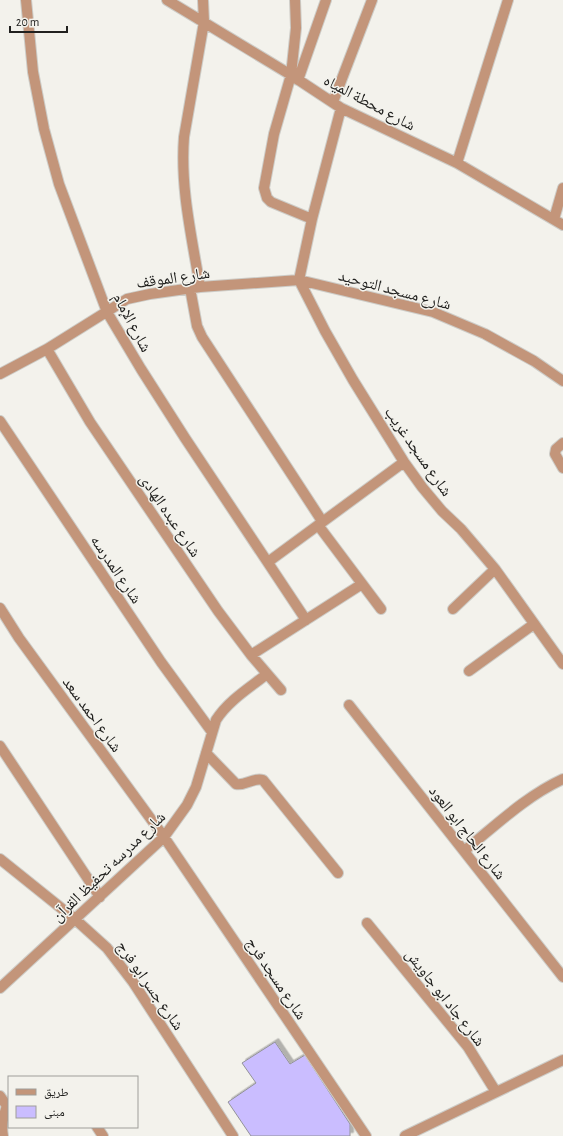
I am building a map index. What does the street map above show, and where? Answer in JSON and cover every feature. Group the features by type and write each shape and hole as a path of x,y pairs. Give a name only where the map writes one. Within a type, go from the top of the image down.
{"street":[{"name":"شارع الإمام","path":"26,0 33,72 44,129 59,184 107,312 149,381 306,620"},
{"name":"شارع محطة المياه","path":"167,0 337,105 457,163 558,222"},
{"path":"203,0 204,22 182,155 184,191 195,288 197,326 202,338 320,523 381,609"},
{"path":"295,0 295,78"},
{"path":"312,219 271,202 267,198 264,188 274,134 326,0"},
{"path":"299,280 337,105 372,0"},
{"path":"457,163 508,0"},
{"path":"558,222 563,188"},
{"name":"شارع الموقف","path":"0,374 47,349 127,299 150,294 195,288 299,280"},
{"name":"شارع مسجد التوحيد","path":"299,280 434,312 485,334 534,361 563,381"},
{"name":"شارع مسجد غريب","path":"299,280 325,331 353,380 404,462 437,505 466,534 495,569 563,664"},
{"name":"شارع عبده الهادى","path":"47,349 90,422 218,611 251,655 281,690"},
{"name":"شارع المدرسه","path":"0,421 161,662 212,732"},
{"path":"563,443 556,449 555,454 563,468"},
{"path":"268,562 404,462"},
{"path":"453,609 495,569"},
{"path":"251,655 362,584"},
{"name":"شارع احمد سعد","path":"0,608 19,638 164,837"},
{"path":"469,671 534,624"},
{"name":"شارع مدرسه تحفيظ القرآن","path":"0,988 76,920 164,837 183,811 196,788 216,720 222,711 267,674"},
{"name":"شارع الحاج ابو العود","path":"349,705 563,977"},
{"path":"0,746 100,897"},
{"path":"206,753 236,784 242,784 254,779 263,780 338,873"},
{"path":"464,851 522,804 563,779"},
{"name":"شارع مسجد فرج","path":"164,837 366,1136"},
{"name":"شارع جسر ابو فرج","path":"0,859 76,920 108,948 133,982 233,1136"},
{"name":"شارع جاد ابو جاويش","path":"367,923 468,1047 496,1092"},
{"path":"405,1136 563,1060"},
{"path":"0,1096 8,1108 3,1116 1,1127 3,1136"}],"building":[{"path":"275,1042 290,1064 305,1055 350,1124 350,1136 251,1136 228,1102 256,1083 242,1063"}]}
